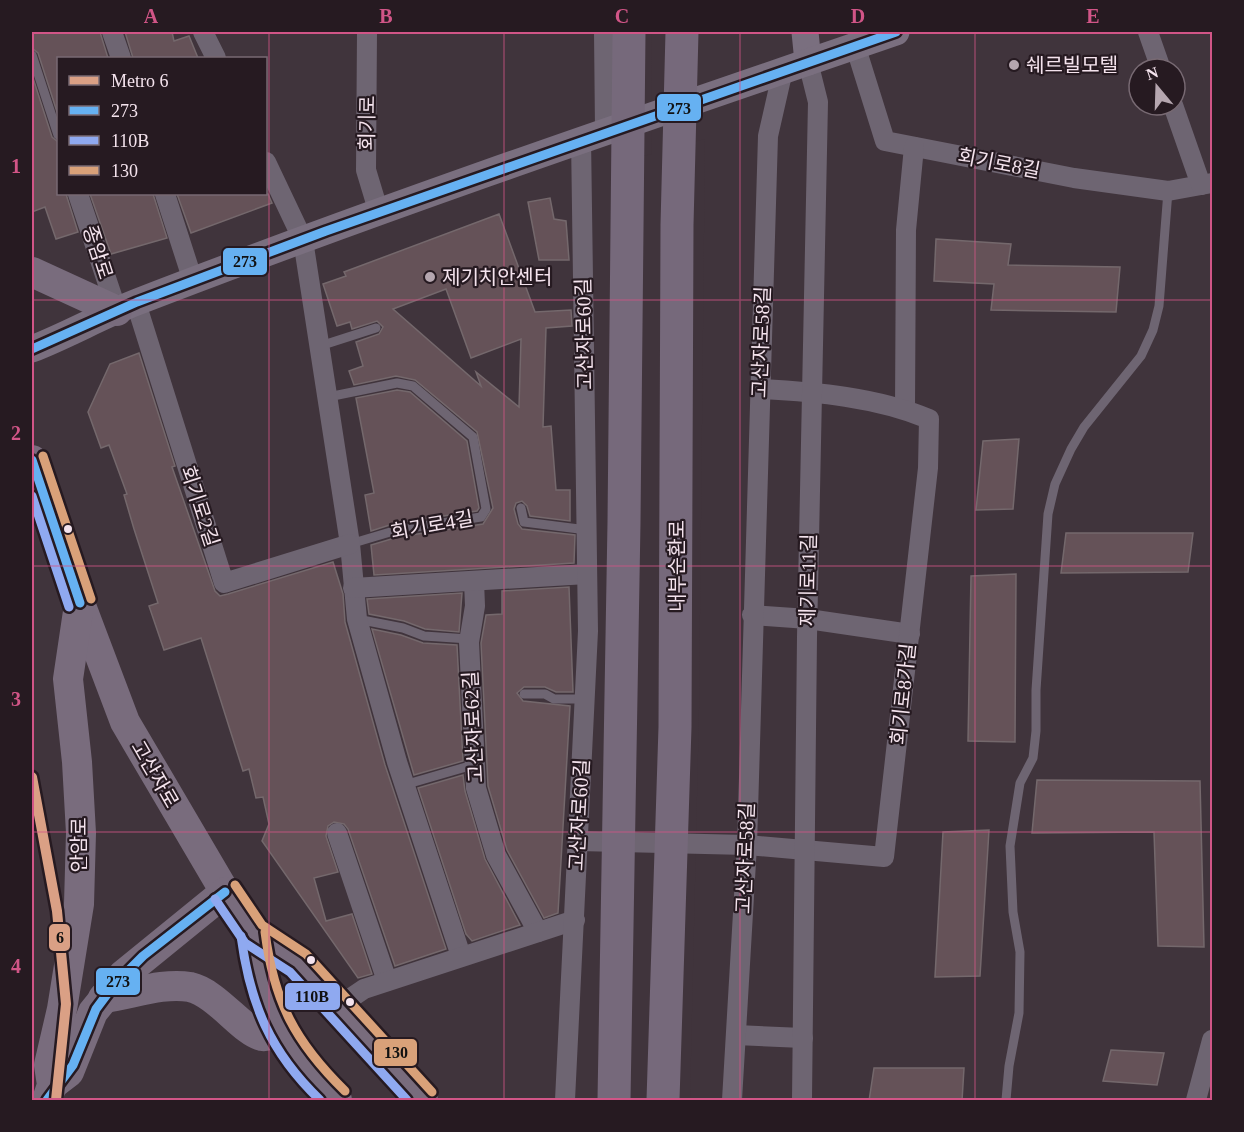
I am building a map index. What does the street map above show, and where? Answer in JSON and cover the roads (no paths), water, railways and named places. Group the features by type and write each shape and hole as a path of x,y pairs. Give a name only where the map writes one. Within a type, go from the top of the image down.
{"highway":[{"path":"614,1101 624,522 629,32"},
{"name":"내부순환로","path":"663,1101 675,727 677,225 682,32"}],"main road":[{"path":"805,32 808,62"},
{"path":"32,349 127,307 303,240 593,134 896,32"},
{"path":"32,273 127,307"},
{"path":"32,460 80,603"},
{"name":"고산자로","path":"80,603 125,722 225,892 253,934 298,963 336,1008 423,1101"},
{"name":"안암로","path":"50,1093 49,1065 63,1009 79,904 81,833 68,679 80,603"},
{"name":"안암로","path":"50,1093 69,1072 86,1028 103,998 140,960 225,892"},
{"name":"고산자로","path":"253,934 260,987 280,1032 300,1064 337,1101"},
{"path":"103,998 160,988 188,987 213,999 256,1034 269,1036 280,1032"}],"street":[{"path":"112,32 121,57"},
{"path":"203,32 216,57"},
{"name":"회기로","path":"367,32 366,170 379,213"},
{"name":"고산자로60길","path":"566,1101 575,920 583,841 593,134 604,32"},
{"path":"1148,32 1157,57"},
{"name":"회기로8길","path":"855,45 885,141 1074,178 1168,191 1207,184"},
{"name":"제기로11길","path":"802,1101 807,619 818,102 808,62"},
{"name":"고산자로58길","path":"732,1101 736,1035 738,844 752,615 768,136 783,70"},
{"path":"1178,117 1207,184"},
{"path":"905,409 906,230 915,147"},
{"path":"267,164 303,240 350,543 357,619 404,785 460,956"},
{"name":"종암로","path":"78,195 127,307"},
{"path":"165,195 193,281"},
{"name":"회기로2길","path":"127,307 224,583 350,543"},
{"name":"회기로8가길","path":"583,841 738,844 884,857 928,468 929,419 905,409 812,392 760,389"},
{"path":"353,588 587,574"},
{"name":"고산자로62길","path":"474,581 475,606 469,639 473,765 476,788 496,855 538,932"},
{"path":"752,615 807,619 910,634"},
{"path":"337,833 387,981"},
{"path":"336,1008 364,989 575,920"},
{"path":"736,1035 803,1038"},
{"path":"1196,1101 1212,1040"}],"lane":[{"path":"32,55 57,132"},
{"path":"1006,1101 1009,1066 1017,1032 1020,963 1010,879 1010,846 1020,783 1033,758 1048,514 1055,484 1071,449 1084,427 1142,356 1153,330 1159,306 1168,191"},
{"path":"320,346 376,328"},
{"name":"회기로4길","path":"328,397 396,383 413,386 473,437 486,509 481,517 397,530 350,543"},
{"path":"520,508 524,522 587,530"},
{"path":"357,619 403,628 424,636 469,639"},
{"path":"524,694 545,694 554,699 585,699"},
{"path":"404,785 473,765"}],"metro line":[{"name":"6","path":"32,777 57,911 66,1004 56,1100"}],"place":[{"name":"쉐르빌모텔","path":"1014,65"},
{"name":"제기치안센터","path":"430,277"}]}
